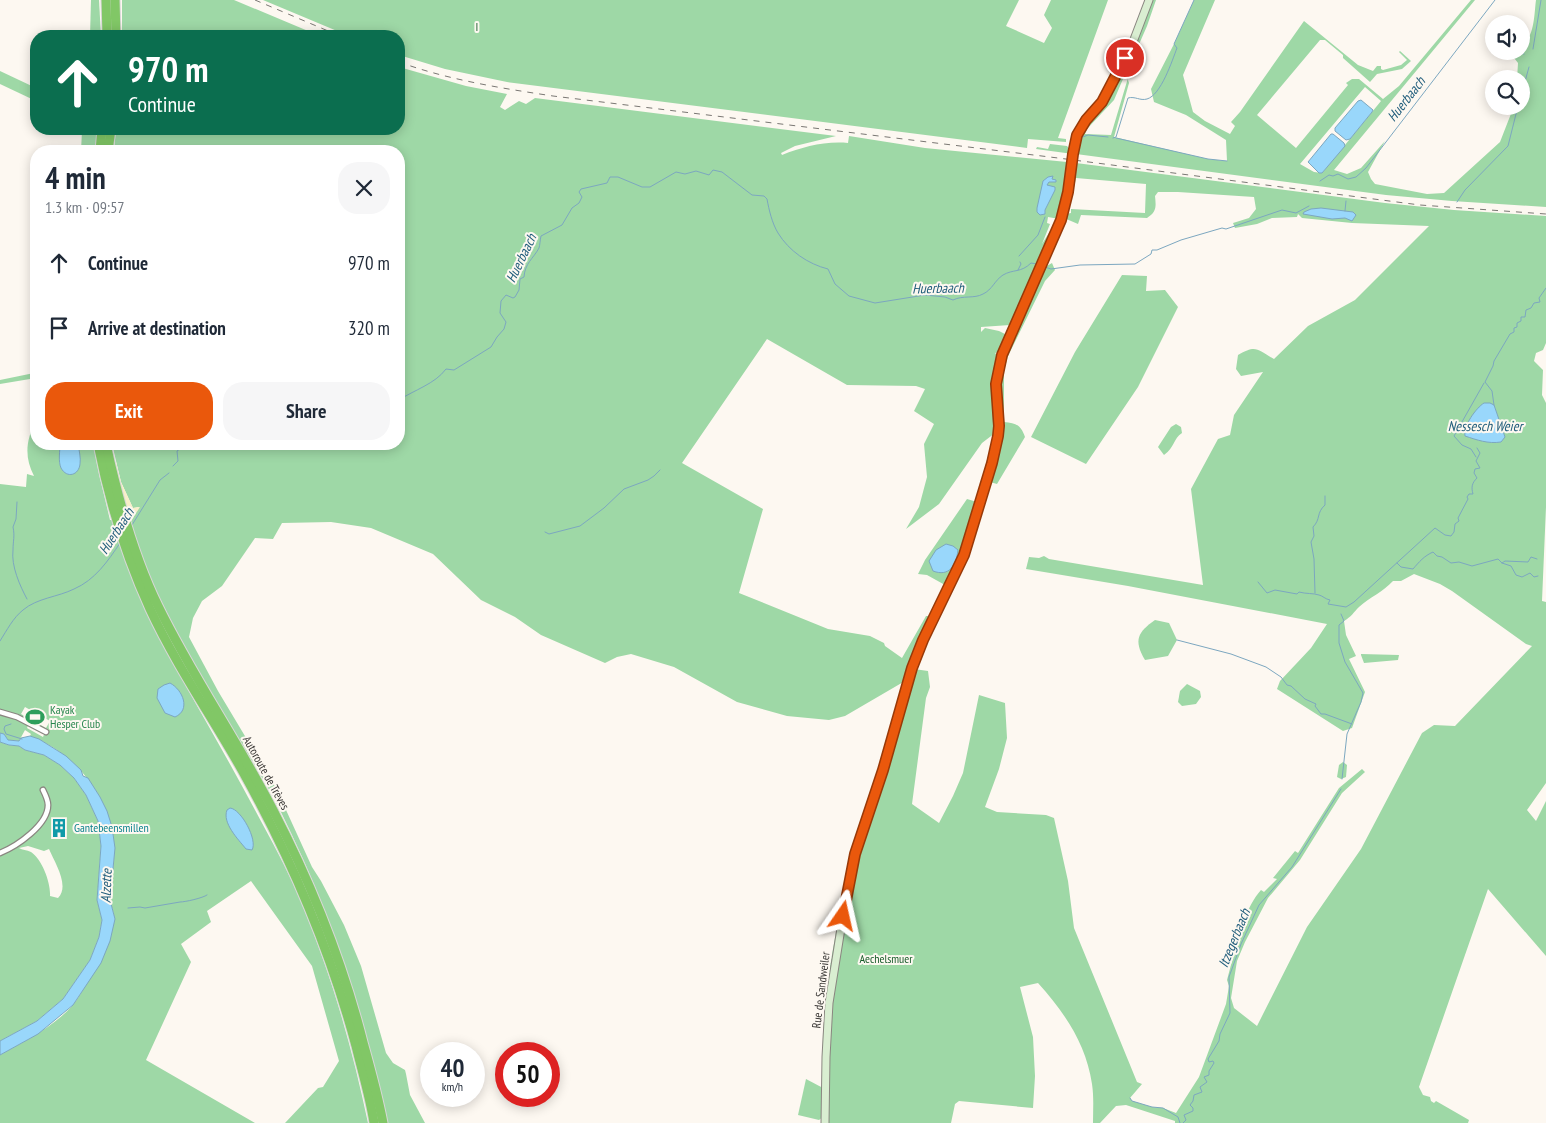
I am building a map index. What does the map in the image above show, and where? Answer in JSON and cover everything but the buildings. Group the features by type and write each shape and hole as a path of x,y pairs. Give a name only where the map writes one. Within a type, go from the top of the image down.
{"highway":[{"path":"106,0 107,30"},
{"path":"115,0 116,30"},
{"name":"Autoroute de Trèves","path":"100,450 121,533 154,607 191,684 242,771 289,860 339,986 374,1123"},
{"name":"Autoroute de Trèves","path":"107,450 129,531 154,607 272,809 312,890 335,949 354,1006 382,1123"}],"main road":[{"name":"Rue de Sandweiler","path":"825,1123 829,1003 855,854 883,770 912,668 970,538 998,436 996,384 998,369 1007,343 1064,210 1077,135 1086,120 1107,94 1133,42 1149,0"}],"street":[{"path":"0,712 17,717 46,732"},
{"path":"0,853 18,844 44,818 48,803 43,790"}],"green space":[{"path":"91,0 99,0 101,30 90,30"},
{"path":"122,0 234,0 306,30 122,30"},
{"name":"I","path":"263,0 1019,0 1006,26 1044,43 1052,28 1044,15 1051,0 1108,0 1058,138 1066,139 1066,142 1028,139 1027,148 507,82 445,69 405,57 405,30 335,30"},
{"path":"1152,0 1156,0 1147,26 1126,74 1127,77 1122,73 1122,70"},
{"path":"1194,0 1215,0 1183,75 1193,112 1205,121 1230,134 1235,126 1231,122 1304,21 1358,65 1373,71 1377,66 1381,66 1383,70 1401,65 1407,60 1400,51 1411,61 1402,69 1377,74 1370,82 1343,58 1343,55 1325,40 1320,40 1257,115 1296,148 1348,85 1346,83 1352,79 1359,79 1383,99 1399,86 1471,0 1475,0 1334,170 1347,174 1361,168 1385,141 1368,172 1375,184 1427,194 1444,193 1500,142 1510,115 1530,115 1530,70 1518,70 1518,63 1516,60 1530,60 1530,34 1536,0 1546,0 1546,207 1386,195 1076,154 1080,133 1121,77 1123,79 1114,100 1087,129 1085,134 1111,135 1128,79 1129,83 1114,137 1208,159 1227,161 1226,140 1186,115 1154,102 1151,89","holes":["1365,87 1381,101 1322,173 1314,172 1300,164"]},
{"path":"405,69 466,86 507,94 500,107 505,110 519,101 526,104 535,98 836,136 795,146 781,153 782,155 814,145 848,143 849,136 925,148 1067,162 1064,201 1059,219 1048,217 1047,223 1050,224 1042,244 1052,228 1055,229 1015,318 1010,325 981,327 981,332 985,328 1007,335 999,352 995,353 998,356 996,369 996,439 962,554 950,580 946,582 946,587 914,652 905,681 845,716 829,720 787,716 737,702 674,667 631,654 617,657 605,663 541,635 515,617 481,600 433,554 371,528 331,522 282,523 273,539 255,538 222,586 202,601 193,618 189,637 218,691 276,788 312,867 344,925 361,966 386,1053 393,1063 405,1070 410,1095 425,1123 386,1123 368,1041 356,1001 330,923 314,885 274,799 217,703 161,601 147,614 273,844 296,890 312,929 340,1011 368,1123 285,1123 318,1088 323,1087 339,1061 312,966 251,881 207,911 211,922 181,944 191,962 146,1060 255,1123 0,1123 0,1055 56,1021 72,1006 86,985 112,927 114,915 110,899 114,846 112,828 98,794 75,765 46,743 30,736 31,734 25,730 19,741 8,740 4,734 0,733 0,484 26,487 27,474 34,476 28,455 30,435 30,450 94,450 110,520 131,521 139,507 133,508 121,482 113,450 405,450 405,145 115,145 115,135 405,135","holes":["767,339 847,385 916,386 925,389 914,411 934,424 924,444 927,477 919,507 906,529 939,504 982,443 995,433 977,502 967,499 925,560 918,574 927,575 945,585 930,616 926,616 902,658 885,646 884,643 870,636 828,629 739,593 763,509 682,463","25,707 50,721 46,728 21,714","29,723 45,732 43,737 27,728"]},
{"path":"0,71 30,85 30,98 0,84"},
{"path":"82,135 97,135 96,145 81,145"},
{"path":"1050,144 1067,146 1073,154 1036,149 1037,147 1048,149"},
{"name":"Aechelsmuer","path":"1076,163 1385,203 1546,216 1546,343 1543,350 1536,353 1534,361 1543,370 1542,395 1546,403 1546,507 1542,601 1546,602 1546,783 1527,810 1536,821 1546,801 1546,956 1488,889 1419,1087 1423,1095 1430,1097 1431,1101 1434,1103 1436,1101 1469,1120 1468,1123 1175,1123 1175,1121 1126,1105 1116,1106 1100,1123 1093,1123 1093,1089 1085,1056 1073,1030 1057,1006 1038,983 1020,987 1033,1037 1035,1076 1033,1108 959,1101 955,1104 951,1123 827,1123 828,1044 836,966 858,856 898,730 914,669 928,671 930,687 926,698 912,804 939,823 963,773 979,695 1005,703 1007,738 999,769 985,807 997,812 1046,815 1054,818 1068,881 1074,928 1137,1082 1142,1084 1130,1098 1132,1101 1176,1113 1199,1077 1226,1004 1229,986 1227,980 1237,942 1232,947 1229,945 1261,890 1264,892 1277,879 1273,878 1295,851 1298,853 1339,788 1362,769 1365,772 1342,793 1300,860 1268,898 1237,961 1231,998 1234,1008 1257,1026 1307,927 1361,849 1422,733 1434,725 1455,726 1532,646 1526,644 1440,584 1414,574 1401,581 1393,581 1363,603 1344,621 1346,635 1356,656 1349,659 1365,692 1352,728 1343,731 1277,689 1280,681 1311,648 1327,624 1128,586 1026,569 1029,557 1039,558 1044,556 1049,559 1203,585 1191,489 1218,439 1230,435 1234,415 1263,372 1241,376 1236,369 1238,355 1257,349 1274,359 1308,326 1355,300 1429,226 1352,223 1302,218 1298,214 1297,217 1272,218 1257,224 1235,228 1233,223 1249,218 1256,209 1254,197 1178,192 1158,192 1155,196 1156,206 1154,211 1147,218 1081,215 1078,224 1064,218 1066,214 1071,213 1071,209 1145,213 1146,184 1076,178 1072,197 1070,194"},
{"path":"1052,263 1055,270 1045,281 1008,356 1004,371 1004,422 1017,425 1025,437 997,484 990,482 1001,445 1002,425 999,401 1001,370 1005,355 1045,267"},
{"path":"1122,275 1147,276 1146,291 1165,290 1178,307 1138,387 1086,464 1031,437 1075,352"},
{"path":"30,374 30,379 0,384 0,380"},
{"path":"1176,424 1181,427 1182,433 1164,455 1158,447 1171,427"},
{"path":"1155,620 1169,623 1177,640 1168,656 1145,660 1139,647 1139,637 1145,628"},
{"path":"1361,654 1399,655 1398,660 1364,663"},
{"path":"1187,684 1200,691 1201,697 1196,704 1182,706 1178,702 1180,691"},
{"path":"0,742 19,746 25,750 44,755 60,765 74,778 86,795 98,821 101,846 97,900 102,920 99,937 90,960 63,999 37,1021 0,1041","holes":["28,846 44,851 49,849 60,874 62,887 58,898 50,896 47,878 39,860 31,852 19,848"]},
{"path":"1343,762 1347,765 1346,777 1341,779 1337,777 1339,765"},
{"path":"845,880 822,1077 823,1032 830,966"},
{"path":"806,1079 823,1088 823,1117 819,1120 798,1115"}],"sand":[{"path":"116,462 121,482 133,508 140,507 118,541 99,474"}],"water":[{"path":"1361,100 1373,110 1350,139 1346,140 1335,131 1335,128 1358,101"},
{"path":"1331,134 1344,143 1345,146 1322,173 1319,173 1308,162"},
{"path":"1053,176 1052,179 1056,180 1056,182 1049,182 1047,185 1055,187 1055,190 1045,210 1045,214 1040,215 1037,212 1037,208 1043,181"},
{"path":"1321,208 1353,212 1356,215 1352,221 1345,218 1332,219 1303,214 1311,209"},
{"name":"Nessesch Weier","path":"1484,403 1494,405 1505,437 1501,442 1487,442 1465,436 1466,427 1471,418"},
{"path":"60,450 79,450 79,468 75,473 66,474 61,468"},
{"path":"946,544 958,550 956,561 951,569 947,571 933,571 929,561 936,550"},
{"path":"170,683 179,690 184,705 180,714 175,717 165,713 157,698 158,689"},
{"name":"Alzette","path":"0,733 4,734 8,740 19,741 21,738 30,736 39,739 66,756 81,770 83,776 88,778 100,797 112,827 115,848 110,900 115,919 110,941 101,963 73,1005 38,1034 0,1055 0,1041 37,1021 63,999 90,960 99,937 102,920 97,900 101,846 98,821 86,795 74,778 60,765 44,755 25,750 19,746 0,742"},
{"path":"230,808 239,814 251,833 253,839 252,850 246,849 229,825 226,815 227,810"}],"waterway":[{"path":"1113,138 1116,137 1128,98 1147,99 1161,85 1177,48 1174,44 1194,0"},
{"name":"Huerbaach","path":"1320,181 1329,175 1338,174 1348,179 1356,177 1366,168 1495,0"},
{"path":"1533,49 1541,0"},
{"path":"1457,202 1465,190 1508,146 1516,115"},
{"path":"1078,148 1080,138 1088,135 1108,137"},
{"path":"1116,138 1208,159 1227,161"},
{"name":"Huerbaach","path":"405,397 436,379 446,369 454,370 491,347 504,329 506,322 500,313 501,301 506,295 515,297 519,290 520,279 524,277 528,265 539,248 541,236 562,225 572,208 579,203 582,197 579,192 581,189 607,183 610,177 618,177 642,187 650,187 676,172 685,174 696,171 709,175 713,170 722,172 752,195 764,196 767,199 776,229 782,240 793,251 806,260 828,269 835,284 849,296 875,303 925,295 945,297 953,300 972,297 989,290 1003,275 1020,270 1031,263 1037,264"},
{"path":"1345,211 1346,201"},
{"name":"Huerbaach","path":"1045,267 1051,269 1080,265 1135,264 1151,254 1152,250 1157,250 1181,240 1222,228 1226,229 1282,210 1296,213 1309,206"},
{"path":"1019,256 1038,235 1045,217"},
{"path":"1018,270 1020,262"},
{"path":"1494,405 1492,391 1485,382 1494,361 1510,334 1514,332 1517,323 1521,321 1521,317 1525,317 1526,310 1531,308 1534,303 1540,302 1539,298 1546,288"},
{"path":"1476,457 1471,449 1462,445 1454,436 1484,383"},
{"path":"1258,582 1267,593 1275,590 1297,594 1299,592 1317,594 1330,600 1328,604 1346,607 1354,602 1435,528 1445,535 1451,536 1454,532 1455,524 1459,521 1458,518 1468,499 1467,497 1469,494 1473,494 1472,485 1477,478 1474,473 1475,469 1480,468 1476,461 1480,453 1477,448"},
{"name":"Huerbaach","path":"173,466 178,461 178,450"},
{"path":"545,532 549,534 580,526 604,508 624,489 648,480 660,470"},
{"name":"Huerbaach","path":"132,525 160,480 169,473"},
{"path":"1315,593 1314,559 1311,542 1314,536 1313,527 1320,511 1325,505 1325,496"},
{"path":"17,502 16,519 13,527 13,563 27,599"},
{"name":"Huerbaach","path":"0,641 19,613 41,600 68,592 88,581 106,563 120,543"},
{"path":"1397,563 1401,567 1413,569 1424,557 1433,552 1451,563 1459,562 1472,566 1498,559 1502,563 1511,566 1516,575 1522,577 1530,573 1534,577 1538,576"},
{"path":"1502,563 1505,561 1528,562 1531,557 1537,559"},
{"path":"1341,614 1344,621 1339,625 1339,643 1345,662 1363,693 1347,734 1342,779"},
{"path":"1177,640 1231,654 1266,667 1281,677 1287,685 1291,686 1305,699 1316,704 1315,706 1321,714 1352,724"},
{"path":"11,724 5,726 6,734 22,739"},
{"name":"Itzegerbaach","path":"1183,1123 1186,1120 1184,1115 1193,1111 1190,1105 1194,1095 1202,1092 1200,1087 1207,1082 1204,1077 1209,1075 1209,1071 1214,1063 1213,1061 1209,1062 1208,1059 1219,1041 1220,1034 1230,1013 1229,977 1241,944 1259,905 1292,867 1341,789"},
{"path":"128,908 145,908 198,899 207,895"},
{"path":"1130,1098 1132,1101 1163,1108 1178,1117 1180,1123"}],"railway":[{"path":"255,0 326,30"},
{"path":"405,64 456,79 553,96 1420,205 1546,214"}],"place":[{"name":"Kayak Hesper Club","path":"35,717"},
{"name":"Gantebeensmillen","path":"59,828"}],"route":[{"path":"843,916 855,854 883,770 912,668 923,640 964,555 992,463 999,426 996,384 1002,355 1061,220 1068,192 1077,135 1086,120 1107,94 1125,58"}]}
